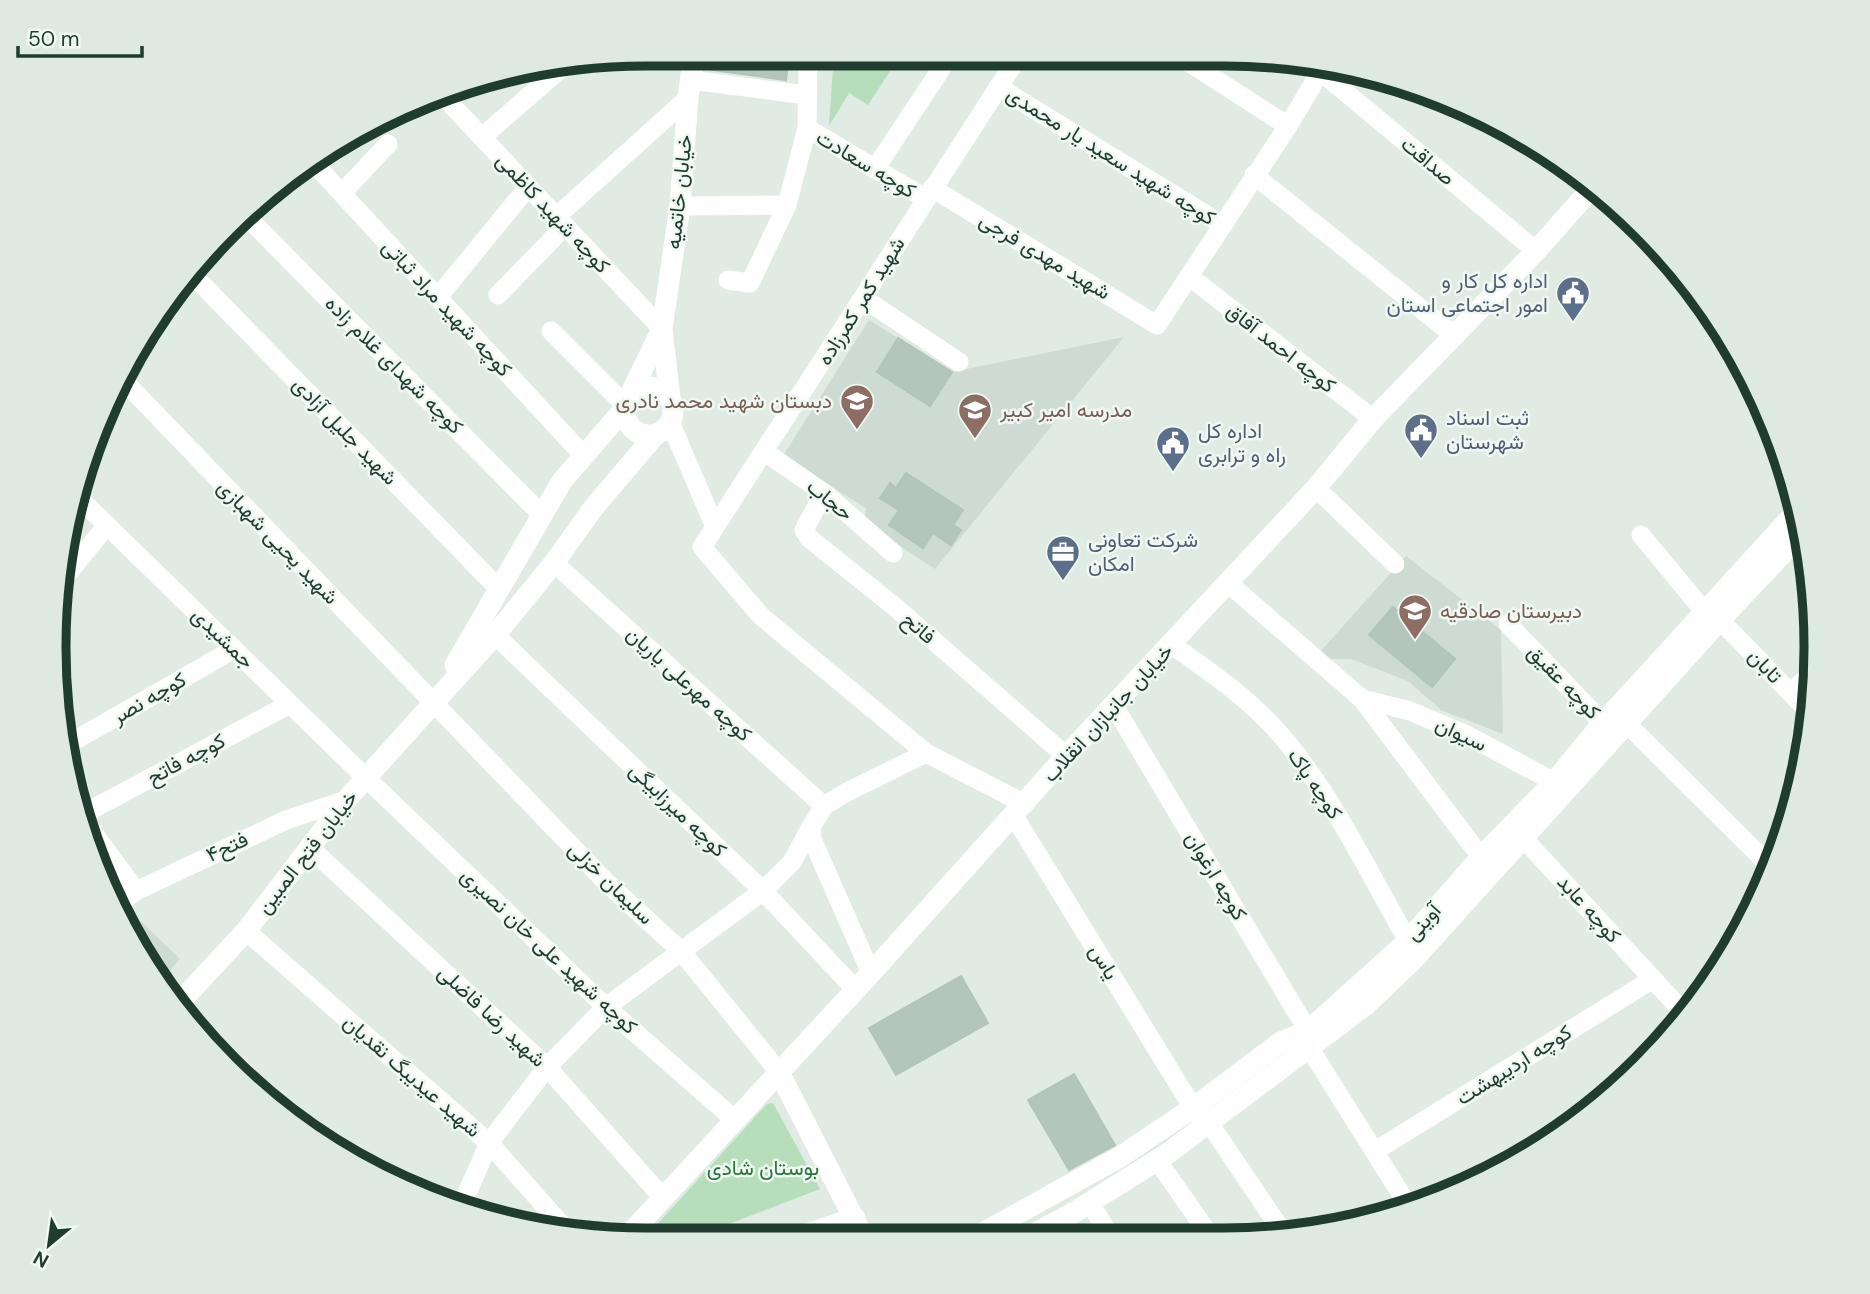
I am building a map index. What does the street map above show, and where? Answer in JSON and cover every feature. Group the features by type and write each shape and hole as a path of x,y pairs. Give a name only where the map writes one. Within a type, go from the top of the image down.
{"street":[{"name":"خیابان خاتمیه","path":"670,399 662,330 680,206 693,66"},
{"path":"729,280 750,283 787,205 807,128 807,66"},
{"path":"875,169 943,66"},
{"name":"شهید کمر کمرزاده","path":"926,753 761,616 702,547 1012,66"},
{"path":"1195,66 1288,126"},
{"path":"482,137 554,74"},
{"path":"1190,276 1319,75"},
{"name":"صداقت","path":"1334,78 1536,251"},
{"name":"کوچه شهید سعید یار محمدی","path":"999,87 1223,225"},
{"path":"498,295 561,221 690,89 806,94"},
{"name":"کوچه شهید کاظمی","path":"448,102 662,330"},
{"name":"کوچه سعادت","path":"807,128 875,169 929,193"},
{"path":"342,193 388,144"},
{"name":"کوچه شهید مراد ثباتی","path":"319,168 583,456"},
{"path":"1254,175 1455,336"},
{"path":"438,297 528,187"},
{"name":"شهید مهدی فرجی","path":"929,193 1157,325 1190,276"},
{"name":"خیابان جانبازان انقلاب","path":"636,1227 856,990 1066,756 1316,488 1373,419 1536,251 1586,194"},
{"path":"680,206 787,205"},
{"name":"کوچه شهدای غلام زاده","path":"252,222 541,514"},
{"name":"کوچه احمد آفاق","path":"1190,276 1373,419"},
{"name":"شهید جلیل آزادی","path":"198,280 499,589"},
{"path":"863,298 959,362"},
{"name":"خیابان خاتمیه","path":"626,404 662,330"},
{"path":"551,331 626,404"},
{"name":"شهید یحیی شهبازی","path":"128,386 433,703"},
{"path":"643,387 661,389 670,399 673,413 663,428 646,435 638,432 626,417 626,404 634,392 643,387"},
{"name":"خیابان فتح المبین","path":"433,703 562,481 626,404"},
{"path":"663,428 715,527"},
{"name":"خیابان فتح المبین","path":"184,998 246,931 346,800 495,635 554,563 594,507 663,428"},
{"name":"حجاب","path":"765,452 824,493 893,553"},
{"path":"1316,488 1395,564"},
{"name":"فاتح","path":"824,493 804,530 809,538 895,607 1066,756"},
{"name":"جمشیدی","path":"85,503 366,778"},
{"name":"آوینی","path":"1043,1228 1157,1160 1209,1123 1309,1040 1410,950 1524,839 1627,724 1789,521"},
{"path":"71,569 107,525"},
{"name":"تابان","path":"1641,535 1712,615 1801,703"},
{"name":"آوینی","path":"1410,950 1481,857 1554,782 1603,723 1712,615 1793,541"},
{"name":"کوچه مهرعلی یاریان","path":"554,563 824,806"},
{"path":"1228,583 1362,699 1481,857 1524,839"},
{"name":"کوچه عقیق","path":"1508,624 1603,723 1627,724"},
{"name":"کوچه میرزابیگی","path":"495,635 762,891 856,990"},
{"name":"کوچه پاک","path":"1172,645 1230,686 1284,739 1328,799 1410,950"},
{"name":"کوچه نصر","path":"74,741 234,649"},
{"path":"1790,692 1802,682"},
{"name":"سیوان","path":"1362,699 1410,711 1467,735 1554,782"},
{"name":"سلیمان خزلی","path":"433,703 608,884 681,951 779,1072"},
{"name":"کوچه فاتح","path":"90,810 290,704"},
{"name":"کوچه ارغوان","path":"1114,706 1404,1199"},
{"path":"1627,724 1763,859"},
{"path":"465,1198 489,1143 547,1067 606,1007 762,891 792,862 824,806 926,753 1020,810"},
{"name":"کوچه شهید علی خان نصیری","path":"366,778 606,1007 735,1120"},
{"name":"فتح۴","path":"124,900 136,891 286,820 346,800"},
{"name":"یاس","path":"1020,810 1193,1108 1209,1123 1278,1225"},
{"path":"811,827 812,839 871,973"},
{"name":"کوچه عابد","path":"1524,839 1678,1007"},
{"path":"100,843 136,891"},
{"name":"شهید رضا فاضلی","path":"309,847 547,1067 663,1198"},
{"name":"شهید عیدیبگ نقدیان","path":"246,931 489,1143 559,1221"},
{"name":"کوچه اردیبهشت","path":"1374,1151 1653,979"},
{"name":"آوینی","path":"992,1228 1120,1157 1193,1108 1281,1042 1309,1040"},
{"path":"779,1072 860,1228"},
{"path":"1157,1160 1205,1228"},
{"path":"1089,1202 1105,1228"},
{"path":"825,1228 855,1218"}],"shaded area":[{"name":"مدرسه امیر کبیر","path":"869,320 952,372 1124,337 935,569 864,522 866,508 783,456"},
{"name":"دبیرستان صادقیه","path":"1406,556 1501,630 1503,734 1441,710 1408,681 1351,659 1327,659 1319,653"},
{"path":"130,911 180,959 167,974"}],"green space":[{"path":"833,66 893,66 868,105 849,93 829,126"},
{"name":"بوستان شادی","path":"773,1103 820,1189 718,1228 654,1228 767,1104"}],"building":[{"path":"712,66 788,66 786,80 712,70"},
{"path":"898,338 952,372 930,406 877,372"},
{"path":"906,473 963,510 953,525 961,530 951,545 933,533 923,548 889,525 899,510 880,498 890,483 896,488"},
{"path":"1393,607 1455,659 1432,687 1369,635"},
{"path":"961,976 988,1023 896,1075 869,1028"},
{"path":"1074,1074 1115,1145 1069,1170 1028,1100"}],"place":[{"name":"اداره کل کار و امور اجتماعی استان","path":"1573,323"},
{"name":"دبستان شهید محمد نادری","path":"857,431"},
{"name":"مدرسه امیر کبیر","path":"975,440"},
{"name":"ثبت اسناد شهرستان","path":"1421,460"},
{"name":"اداره کل راه و ترابری","path":"1173,473"},
{"name":"شرکت تعاونی امکان","path":"1063,582"},
{"name":"دبیرستان صادقیه","path":"1415,641"}]}
